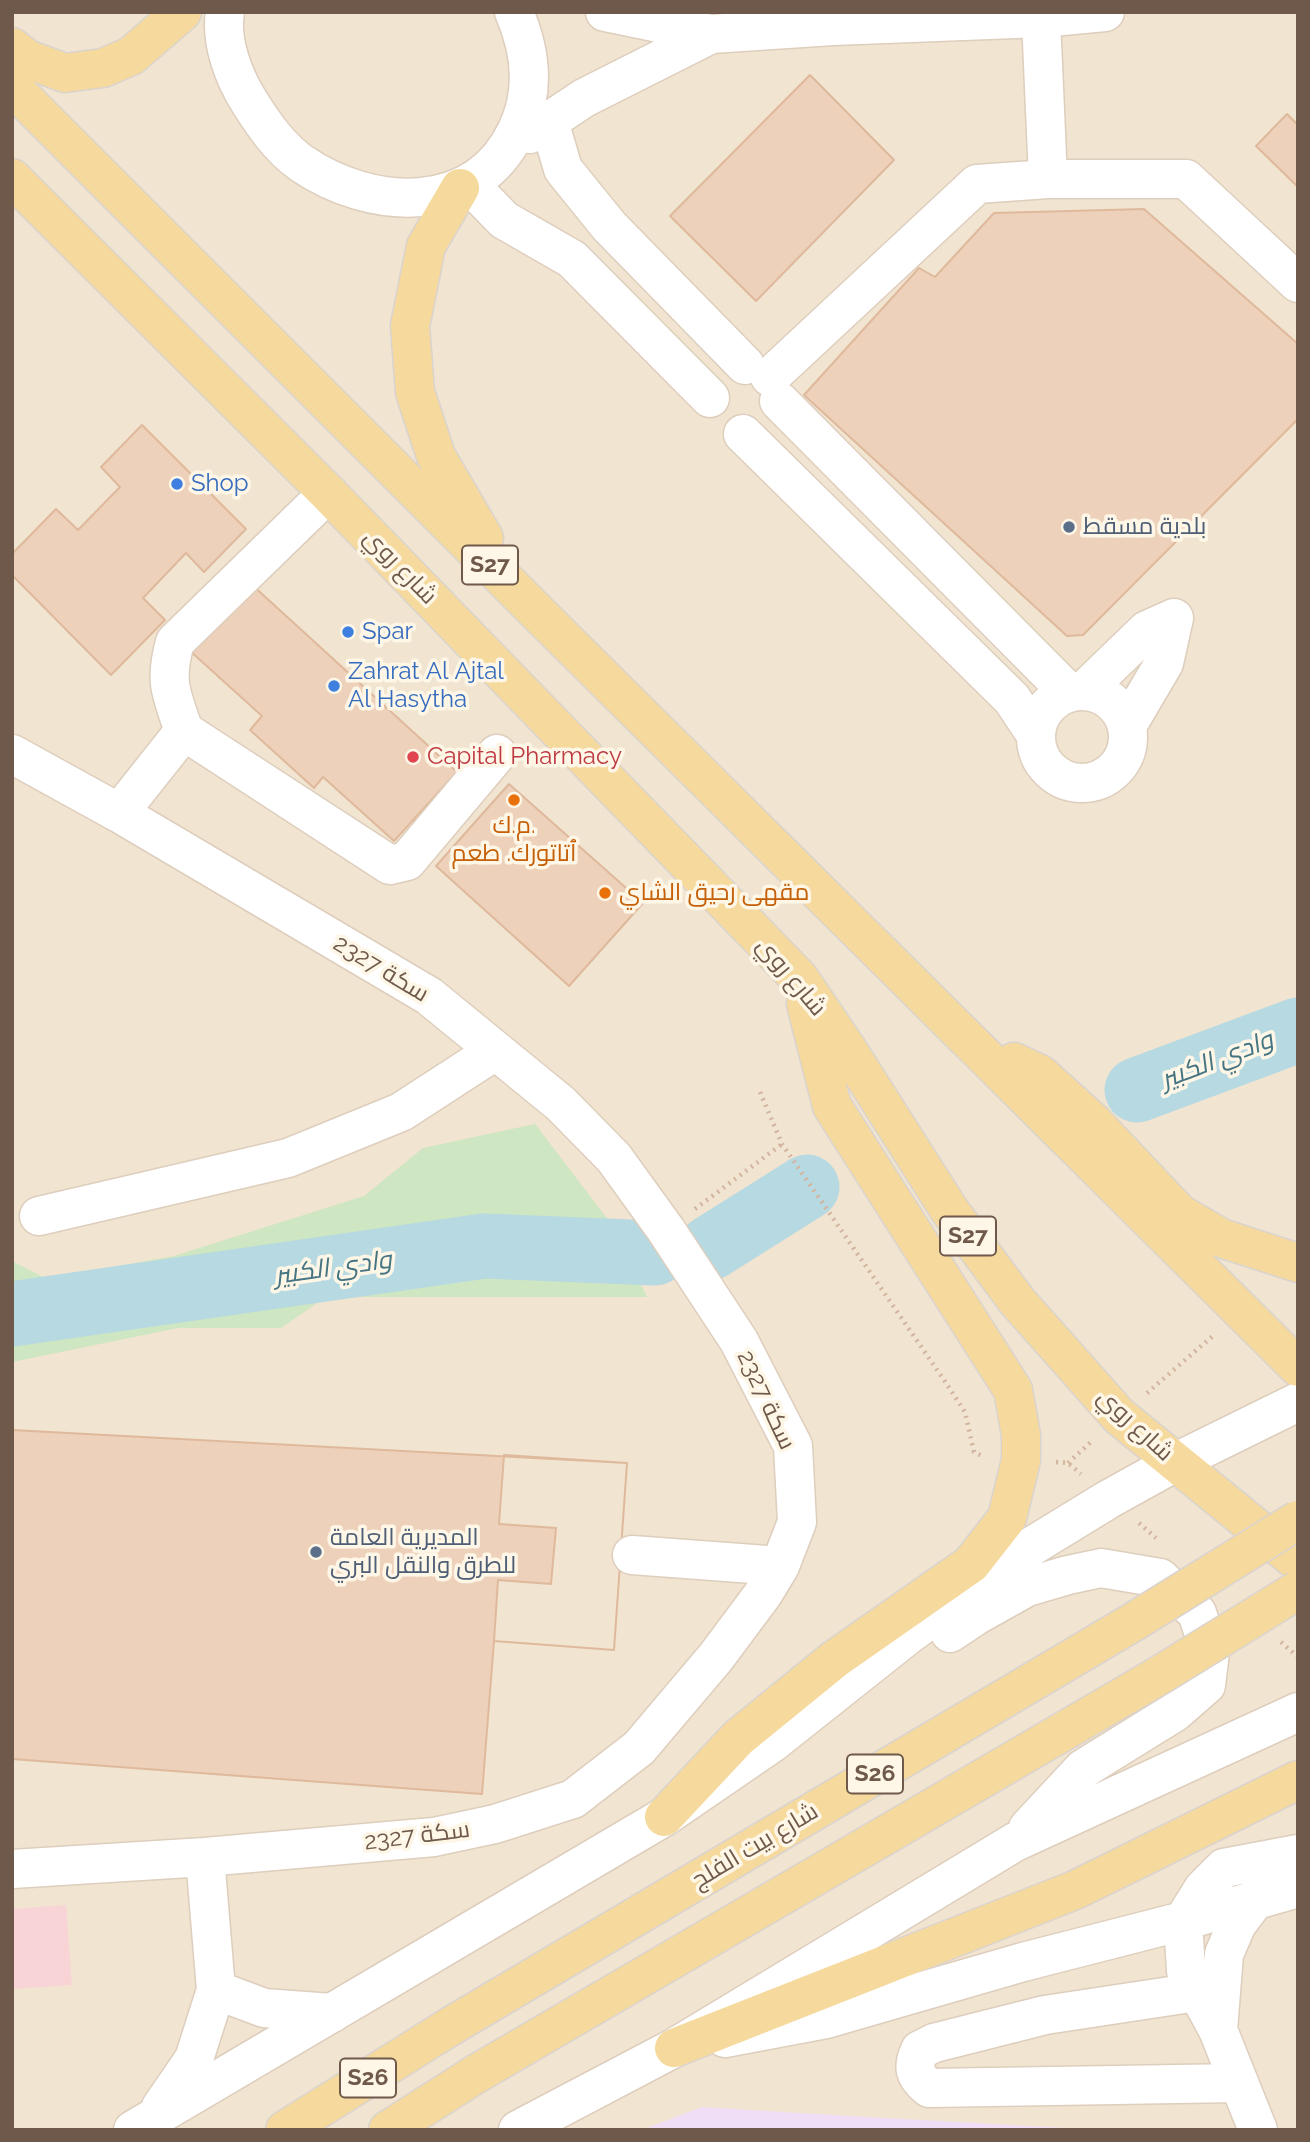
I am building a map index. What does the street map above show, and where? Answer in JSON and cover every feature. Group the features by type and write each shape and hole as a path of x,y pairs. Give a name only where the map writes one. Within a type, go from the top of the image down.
{"main road":[{"path":"12,47 27,59 65,73 103,68 131,56 182,12"},
{"name":"S27","path":"12,88 1298,1367"},
{"name":"شارع روي","path":"12,178 328,493 799,978 950,1211 1017,1301 1119,1416 1298,1562"},
{"path":"465,186 426,247 421,266 410,326 415,393 436,456 475,527 546,621"},
{"path":"664,1817 738,1738 835,1659 971,1564 1007,1518 1021,1460 1021,1434 1013,1390 832,1107 799,978"},
{"path":"971,1041 1040,1074 1093,1122 1180,1214 1220,1238 1298,1263"},
{"name":"شارع بيت الفلج","path":"285,2130 451,2026 1135,1621 1298,1520"},
{"name":"S26","path":"388,2130 476,2074 1160,1675 1298,1590"},
{"path":"674,2048 1075,1890 1298,1780"}],"street":[{"path":"225,12 226,50 242,92 269,133 300,162 337,183 375,196 439,195 465,186 481,177 509,148 584,98 711,34"},
{"path":"509,148 523,117 530,84 526,47 514,12"},
{"path":"605,12 711,34 1041,18 1105,12"},
{"path":"1041,18 1048,179"},
{"path":"550,121 563,169 609,226 1077,692 1098,694 1111,701 1121,712 1127,726 1128,741 1124,757 1115,770 1102,779 1087,783 1071,782 1057,775 1045,765 1036,735 1046,708 1057,699 1077,692 1147,630 1174,618 1164,663 1127,726"},
{"path":"765,381 977,184 1048,179 1186,180 1298,283"},
{"path":"465,186 504,220 572,259 710,398 716,419 732,432 743,434 763,428 776,411 765,381"},
{"path":"710,398 717,378 725,371 765,381"},
{"path":"743,434 1012,699 1036,735"},
{"path":"328,493 175,642 168,667 170,690 184,731 390,865 407,861 497,754"},
{"path":"119,813 184,731"},
{"name":"سكة 2327","path":"12,754 119,813 429,996 561,1104 614,1158 666,1230 738,1341 793,1446 797,1522 780,1566 763,1594 716,1657 639,1748 573,1799 495,1825 434,1837 205,1857 12,1869"},
{"path":"39,1216 288,1158 401,1112 495,1051"},
{"path":"144,2123 664,1817 772,1743 908,1635 1024,1551 1174,1463 1298,1402"},
{"path":"632,1555 780,1566"},
{"path":"772,1743 849,1709 977,1615 1027,1587 1101,1568 1160,1578 1197,1614 1210,1652 1206,1685 1175,1712 1083,1769 1015,1842"},
{"path":"518,2130 674,2048 1015,1842 1298,1712"},
{"path":"1258,2130 1218,2030 1186,1971 1183,1921 1203,1889 1224,1868 1298,1854"},
{"path":"144,2123 194,2059 216,1990 205,1857"},
{"path":"674,2048 826,2019 1023,1962 1298,1888"},
{"path":"1218,2030 1224,1954 1237,1924 1256,1899"},
{"path":"216,1990 264,2008 332,2012"},
{"path":"1197,1992 1045,2015 934,2043 920,2050 914,2064 917,2078 929,2088 1239,2083"}],"path":[{"path":"760,1093 782,1144 965,1412 974,1452 982,1457 1021,1460"},
{"path":"666,1230 782,1144"},
{"path":"1068,1462 1241,1312"}],"shaded area":[{"path":"12,12 1298,12 1298,2130 12,2130"},
{"path":"66,1905 72,1985 12,1989 12,1909"},
{"path":"702,2107 866,2117 1105,2130 641,2130"}],"green space":[{"path":"535,1124 612,1225 647,1297 326,1297 281,1328 178,1328 12,1362 12,1261 47,1279 174,1256 364,1196 423,1148"}],"building":[{"path":"810,75 894,160 756,301 670,216"},
{"path":"1287,114 1298,125 1298,187 1256,146"},
{"name":"بلدية مسقط","path":"1144,209 1298,344 1298,419 1083,635 1067,636 804,395 919,268 935,277 994,213"},
{"path":"142,425 246,529 204,572 186,553 143,598 165,620 111,675 12,575 12,554 56,509 78,530 120,487 101,467"},
{"path":"250,583 457,772 394,841 323,777 314,788 250,730 262,716 189,650"},
{"path":"509,784 643,903 569,986 436,866"},
{"name":"المديرية العامة للطرق والنقل البري","path":"12,1430 627,1463 614,1650 494,1641 482,1794 12,1759"},
{"path":"504,1455 627,1463 614,1650 494,1641 498,1580 551,1584 556,1528 499,1524"}],"waterway":[{"name":"وادي الكبير","path":"1137,1090 1298,1030"},
{"name":"وادي الكبير","path":"710,1248 807,1187"},
{"name":"وادي الكبير","path":"12,1314 484,1246 655,1253"}],"place":[{"name":"Shop","path":"177,484"},
{"name":"بلدية مسقط","path":"1069,527"},
{"name":"Spar","path":"348,632"},
{"name":"Zahrat Al Ajtal Al Hasytha","path":"334,686"},
{"name":"Capital Pharmacy","path":"413,757"},
{"name":"م.ك. ٱتاتورك. طعم","path":"514,800"},
{"name":"مقهى رحيق الشاي","path":"605,893"},
{"name":"المديرية العامة للطرق والنقل البري","path":"316,1552"}]}
